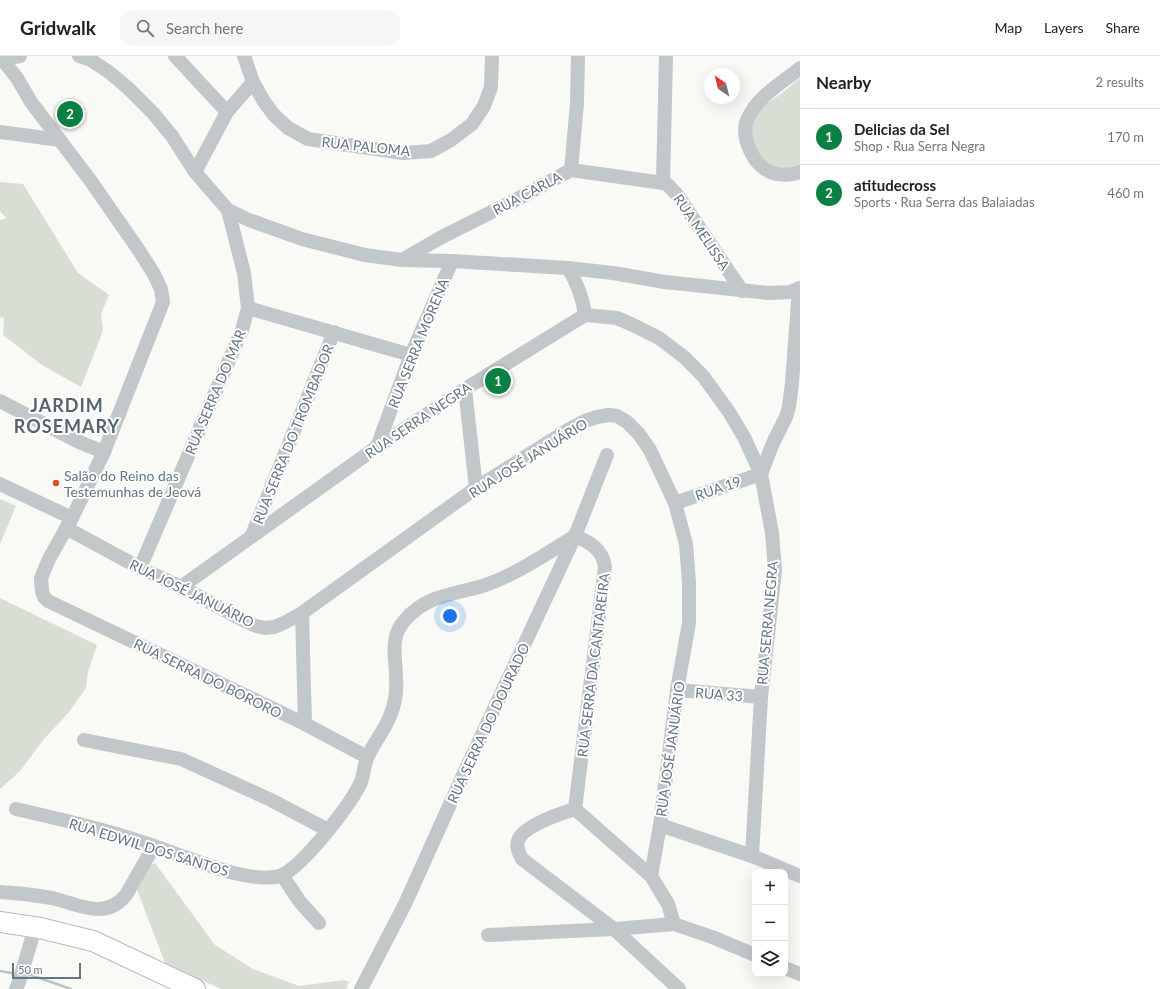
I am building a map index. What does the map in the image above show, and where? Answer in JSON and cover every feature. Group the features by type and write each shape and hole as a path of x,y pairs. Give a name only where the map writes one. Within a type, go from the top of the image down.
{"highway":[{"path":"0,922 40,928 93,941 195,989"},
{"path":"0,934 66,944 85,950 172,989"}],"street":[{"path":"1,59 20,56"},
{"path":"79,56 89,59 109,72 128,88 153,113 167,130 195,172 228,210 249,220 302,239 365,255 402,260 452,261 568,268 742,291 769,293 790,292 800,288 789,407 761,474"},
{"path":"175,56 227,112"},
{"name":"RUA PALOMA","path":"244,56 253,82 263,100 274,115 288,128 308,139 404,153 431,151 451,140 472,124 484,106 491,87 492,56"},
{"path":"571,170 577,103 578,56"},
{"name":"RUA MELISSA","path":"666,56 663,183 668,185 678,196 742,291"},
{"path":"1,59 17,78 31,102 90,180 154,274 161,289 163,302 104,452 69,523"},
{"path":"800,68 766,94 753,109 746,120 745,132 747,146 754,158 764,169 777,175 793,175 800,172"},
{"path":"195,172 227,112 253,82"},
{"path":"0,132 60,140"},
{"name":"RUA CARLA","path":"402,260 440,238 571,170 663,183"},
{"name":"RUA SERRA DO MAR","path":"140,568 242,330 248,308 244,273 228,210"},
{"name":"RUA SERRA MORENA","path":"377,447 411,355 452,261"},
{"path":"568,268 579,289 585,315"},
{"path":"248,308 411,355"},
{"name":"RUA SERRA NEGRA","path":"181,587 377,447 465,389 585,315 603,316 622,320 659,338 678,352 704,376 730,412 744,437 761,474 772,532 775,571 761,697 752,856"},
{"name":"RUA SERRA DO TROMBADOR","path":"252,536 334,332"},
{"path":"465,389 476,488"},
{"path":"0,401 79,442 104,452"},
{"name":"RUA JOSÉ JANUÁRIO","path":"0,484 69,523 140,568 181,587 244,621 265,628 274,627 284,623 302,613 476,488 585,421 609,415 617,416 639,434 657,464 675,503 686,544 689,582 689,623 678,690 660,825 651,876"},
{"path":"744,437 758,442 773,443"},
{"name":"RUA SERRA DO DOURADO","path":"361,989 405,904 465,771 575,536 607,455"},
{"name":"RUA 19","path":"675,503 761,474"},
{"name":"RUA SERRA DO BORORO","path":"69,523 49,559 41,578 44,597 48,601 305,724 368,757"},
{"path":"319,923 300,902 282,875 301,861 328,830 344,809 361,782 368,757 391,715 396,695 394,643 400,625 406,618 431,600 447,594 490,583 510,575 575,536"},
{"name":"RUA SERRA DA CANTAREIRA","path":"575,536 596,548 601,554 605,567 576,809"},
{"path":"302,613 305,724"},
{"name":"RUA 33","path":"678,690 761,697"},
{"path":"84,740 181,759 271,800 328,830"},
{"name":"RUA EDWIL DOS SANTOS","path":"16,809 90,826 228,871 262,877 282,875"},
{"path":"674,924 668,904 651,876 576,809 551,818 525,831 518,841 519,854 527,863 614,929 679,989"},
{"path":"660,825 752,856 800,876"},
{"path":"0,892 56,899 87,909 100,909 113,906 120,902 126,895 154,846"},
{"path":"488,935 614,929 674,924 712,937 752,954"},
{"path":"17,985 32,938"},
{"path":"788,969 800,974"}],"shaded area":[{"path":"800,78 800,169 779,169 767,163 758,153 751,134 753,121 761,107 781,94"},
{"path":"0,182 23,184 78,273 109,295 101,314 103,331 81,387 42,365 3,335 4,318 0,317 0,220 6,218 0,211"},
{"path":"0,499 16,506 0,544"},
{"path":"0,598 97,645 88,672 86,688 69,712 44,739 20,771 0,789"},
{"path":"155,863 215,945 253,969 299,986 344,980 349,982 346,989 221,989 165,963 136,887 144,868"}],"waterway":[{"path":"0,971 17,974"},
{"path":"26,975 31,975 71,989"}],"place":[{"name":"atitudecross","path":"70,114"},
{"name":"Delicias da Sel","path":"498,381"},
{"name":"Salão do Reino das Testemunhas de Jeová","path":"56,483"}],"district":[{"name":"JARDIM ROSEMARY","path":"67,415"}]}
